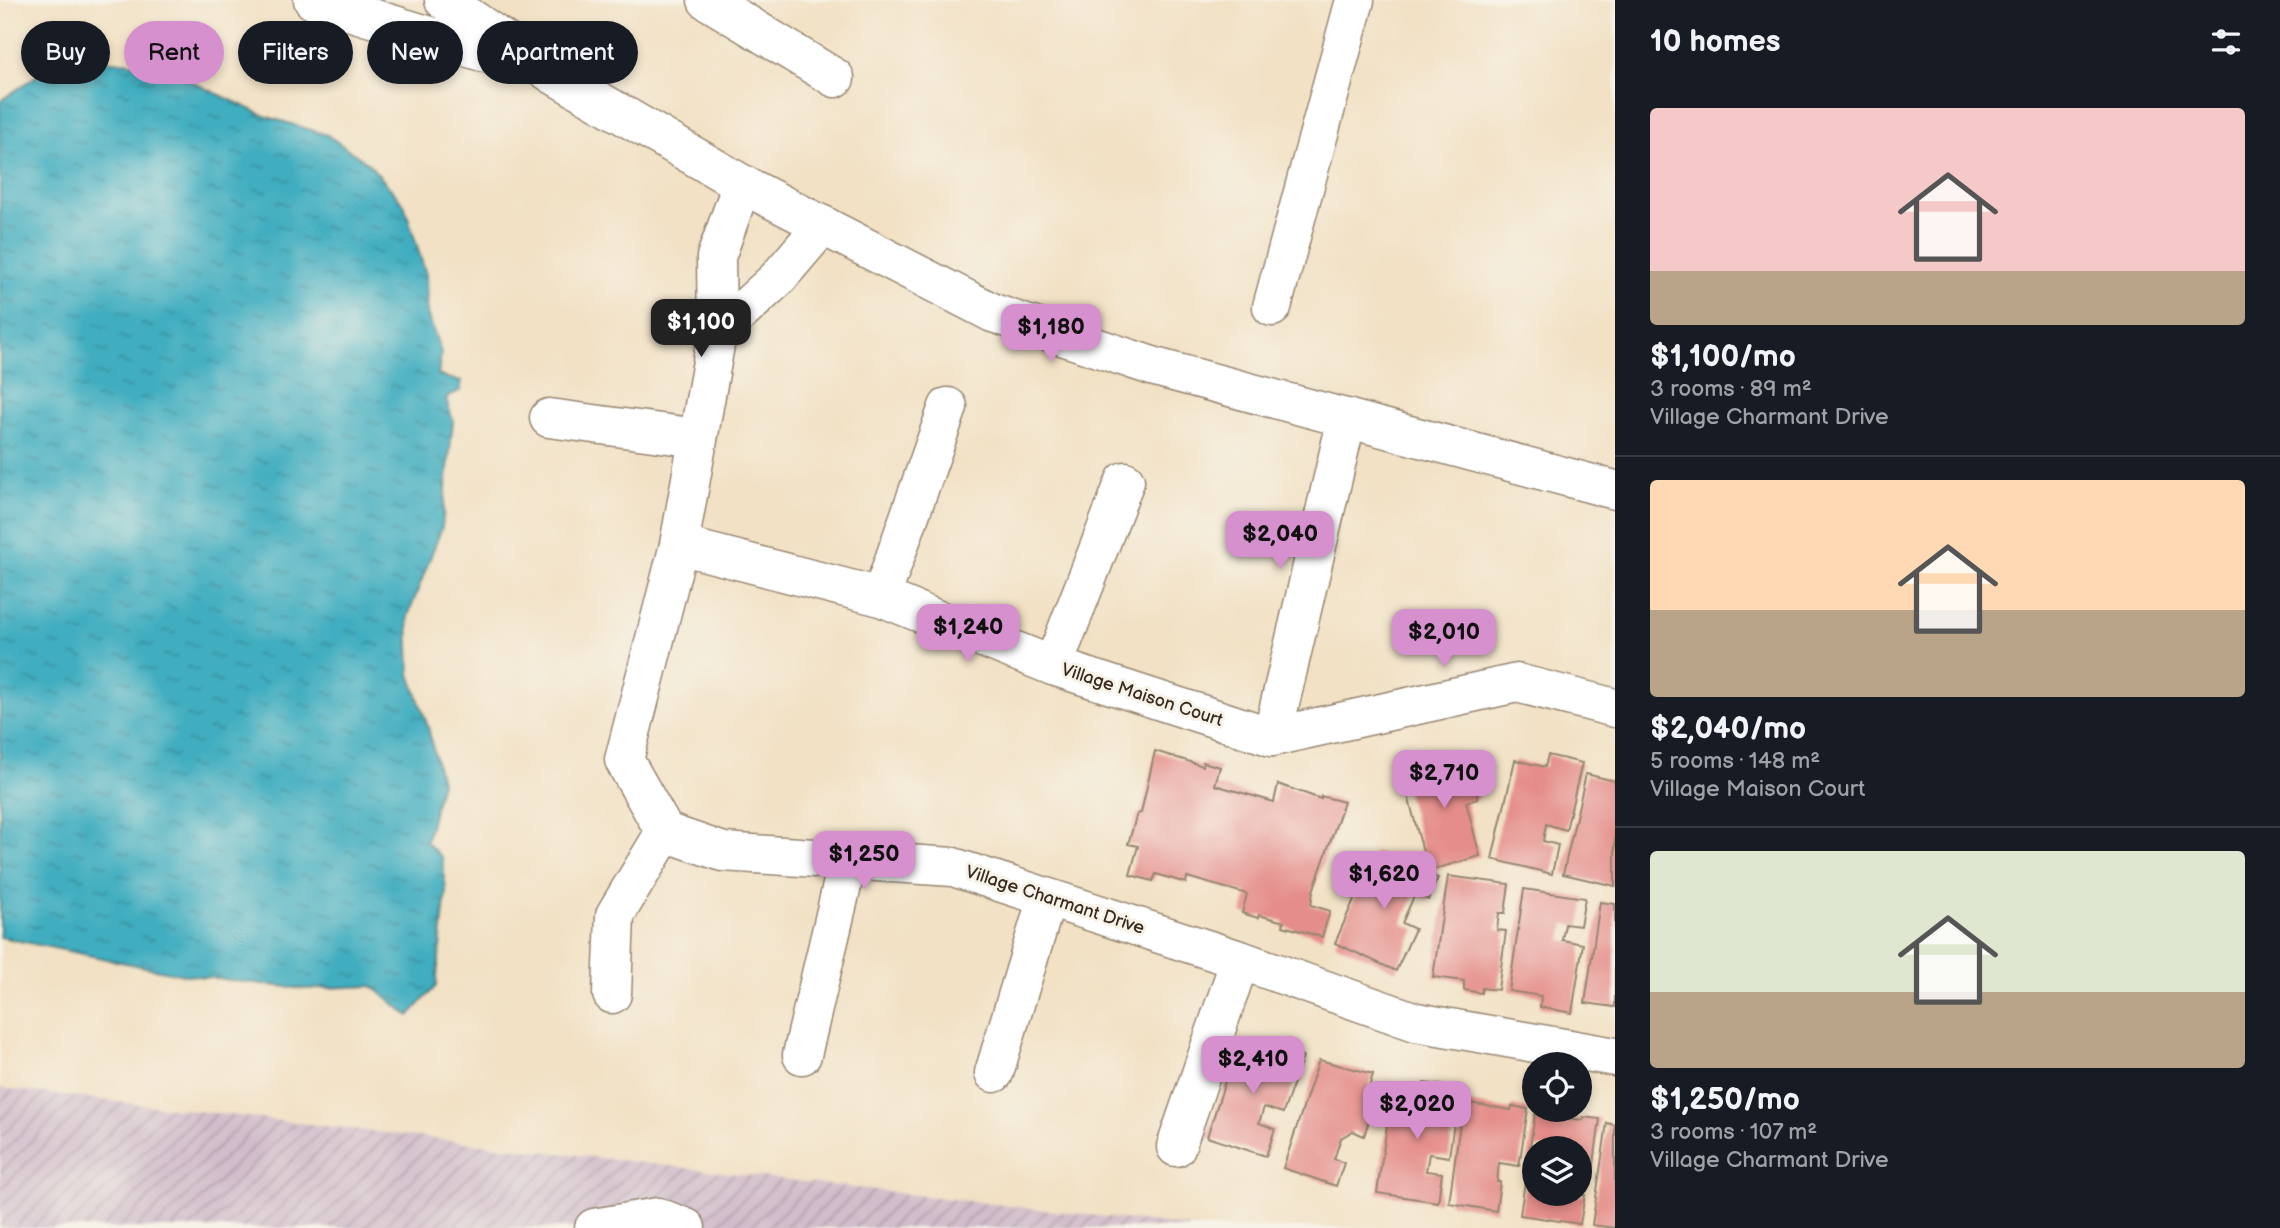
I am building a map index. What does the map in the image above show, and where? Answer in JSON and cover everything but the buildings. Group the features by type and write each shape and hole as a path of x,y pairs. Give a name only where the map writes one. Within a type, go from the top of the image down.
{"street":[{"path":"313,0 477,51"},
{"path":"444,0 477,22"},
{"path":"707,0 835,78"},
{"path":"1272,307 1355,0"},
{"path":"570,84 743,184 993,313 1155,367 1615,490"},
{"path":"612,994 615,915 664,832 624,760 679,545 717,334 716,257 743,184"},
{"path":"717,334 777,279 823,225"},
{"path":"881,597 948,407"},
{"path":"549,418 698,438"},
{"path":"1347,418 1272,737 1517,683 1615,708"},
{"path":"1053,666 1125,481"},
{"name":"Village Maison Court","path":"679,545 881,597 1053,666 1272,737"},
{"name":"Village Charmant Drive","path":"664,832 723,852 953,867 1240,960 1416,1022 1615,1057"},
{"path":"802,1055 848,860"},
{"path":"994,1073 1048,898"},
{"path":"1176,1147 1240,960"},
{"path":"594,1228 658,1217 686,1228"}],"shaded area":[{"path":"0,1088 1200,1228 0,1228"}],"water":[{"path":"110,61 124,62 124,84 197,84 265,116 327,135 369,164 404,204 426,275 427,313 441,352 438,375 461,382 461,390 446,398 453,421 442,527 408,616 410,674 428,727 441,782 426,842 442,858 446,891 436,986 409,1016 372,986 303,989 179,974 0,937 0,101 25,84 110,84"}]}
